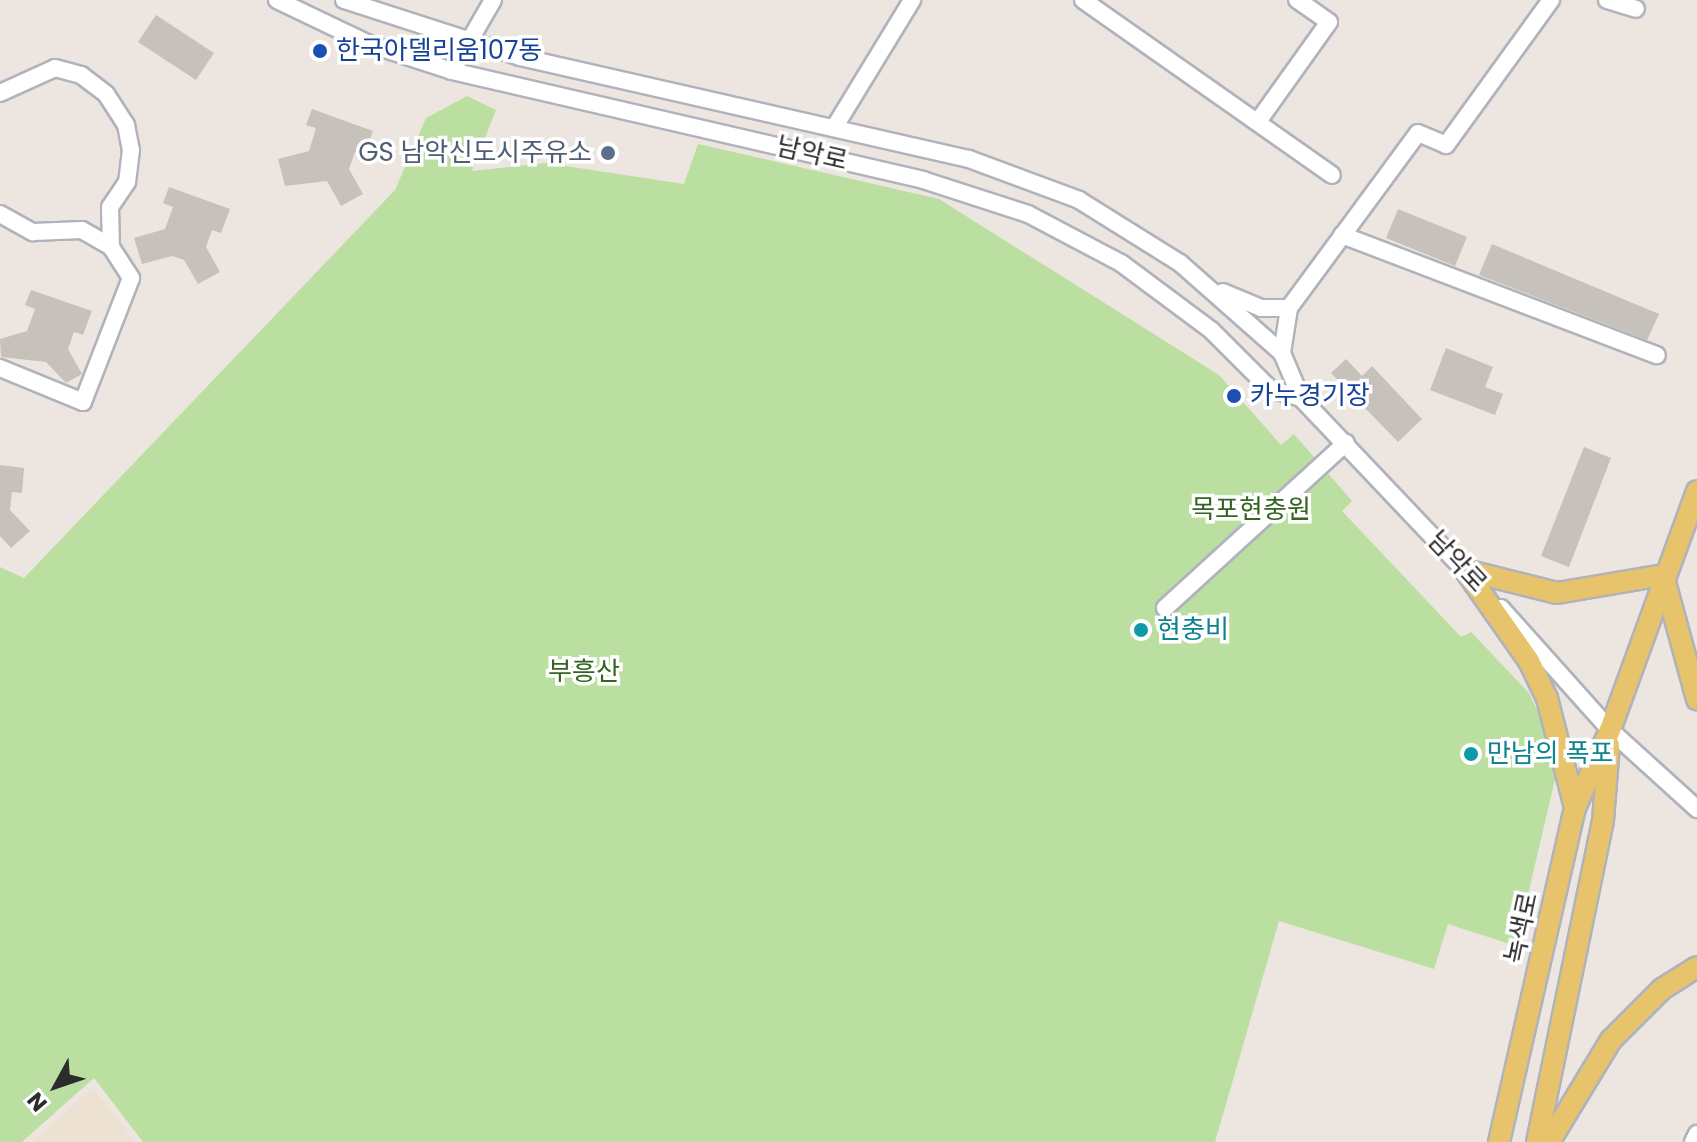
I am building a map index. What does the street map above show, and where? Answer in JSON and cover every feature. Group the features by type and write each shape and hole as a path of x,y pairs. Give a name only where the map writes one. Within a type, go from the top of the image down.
{"main road":[{"name":"녹색로","path":"1499,1142 1575,808 1610,730 1663,575 1697,491"},
{"path":"1465,570 1557,593 1663,575 1697,699"},
{"path":"1465,570 1529,661 1547,698 1575,808"},
{"name":"녹색로","path":"1537,1142 1603,820 1610,730"},
{"path":"1549,1142 1611,1040 1662,989 1697,967"}],"street":[{"name":"남악로","path":"277,0 369,44 452,71 934,182 1028,214 1133,270 1211,330 1270,389 1301,398"},
{"name":"남악로","path":"344,0 468,43 834,128 1038,182 1123,223 1210,287 1282,353 1301,398 1465,570 1610,730 1697,809"},
{"path":"452,71 493,0"},
{"path":"834,128 912,0"},
{"path":"1083,0 1259,120 1332,175"},
{"path":"1259,120 1329,22 1297,0"},
{"path":"1282,353 1289,308 1418,133 1446,145 1551,0"},
{"path":"1607,0 1636,9"},
{"path":"0,93 55,68 81,75 106,94 126,125 131,150 127,182 110,207 82,230"},
{"path":"110,207 111,247"},
{"path":"0,214 33,232 82,230 111,247 131,278 83,402 0,368"},
{"path":"1342,235 1657,355"},
{"path":"1210,287 1261,308 1289,308"},
{"path":"1165,608 1346,443"},
{"path":"1693,1142 1697,1134"}],"shaded area":[{"path":"93,1087 135,1142 32,1142"}],"green space":[{"name":"부흥산","path":"467,96 496,110 472,171 546,163 684,184 698,144 939,199 1219,375 1281,445 1294,434 1352,501 1342,511 1461,637 1471,632 1529,693 1549,735 1556,775 1516,946 1448,924 1434,969 1279,921 1215,1142 143,1142 94,1078 22,1142 0,1142 0,567 24,578 395,190 426,118"}],"building":[{"path":"156,15 214,53 196,80 138,42"},
{"path":"312,109 373,131 364,155 355,152 349,169 363,194 341,206 327,181 285,186 278,159 309,151 316,128 306,125"},
{"path":"169,187 230,209 221,233 212,230 206,247 220,272 198,284 184,260 172,256 142,264 134,238 165,229 173,207 163,203"},
{"path":"1398,209 1467,237 1455,266 1386,238"},
{"path":"1492,244 1659,314 1647,340 1479,275"},
{"path":"31,290 92,311 83,335 74,332 68,349 82,374 66,383 46,362 1,357 0,339 27,331 35,309 25,305"},
{"path":"1446,348 1493,367 1485,387 1503,394 1495,415 1430,390"},
{"path":"1346,359 1362,376 1372,366 1422,419 1398,442 1331,373"},
{"path":"1584,447 1611,458 1569,567 1541,556"},
{"path":"0,465 24,468 22,493 12,492 10,510 30,531 11,548 0,536"}],"place":[{"name":"한국아델리움107동","path":"320,51"},
{"name":"GS 남악신도시주유소","path":"608,153"},
{"name":"카누경기장","path":"1234,396"},
{"name":"현충비","path":"1141,630"},
{"name":"만남의 폭포","path":"1471,754"}],"park label":[{"name":"목포현충원","path":"1251,510"}]}
